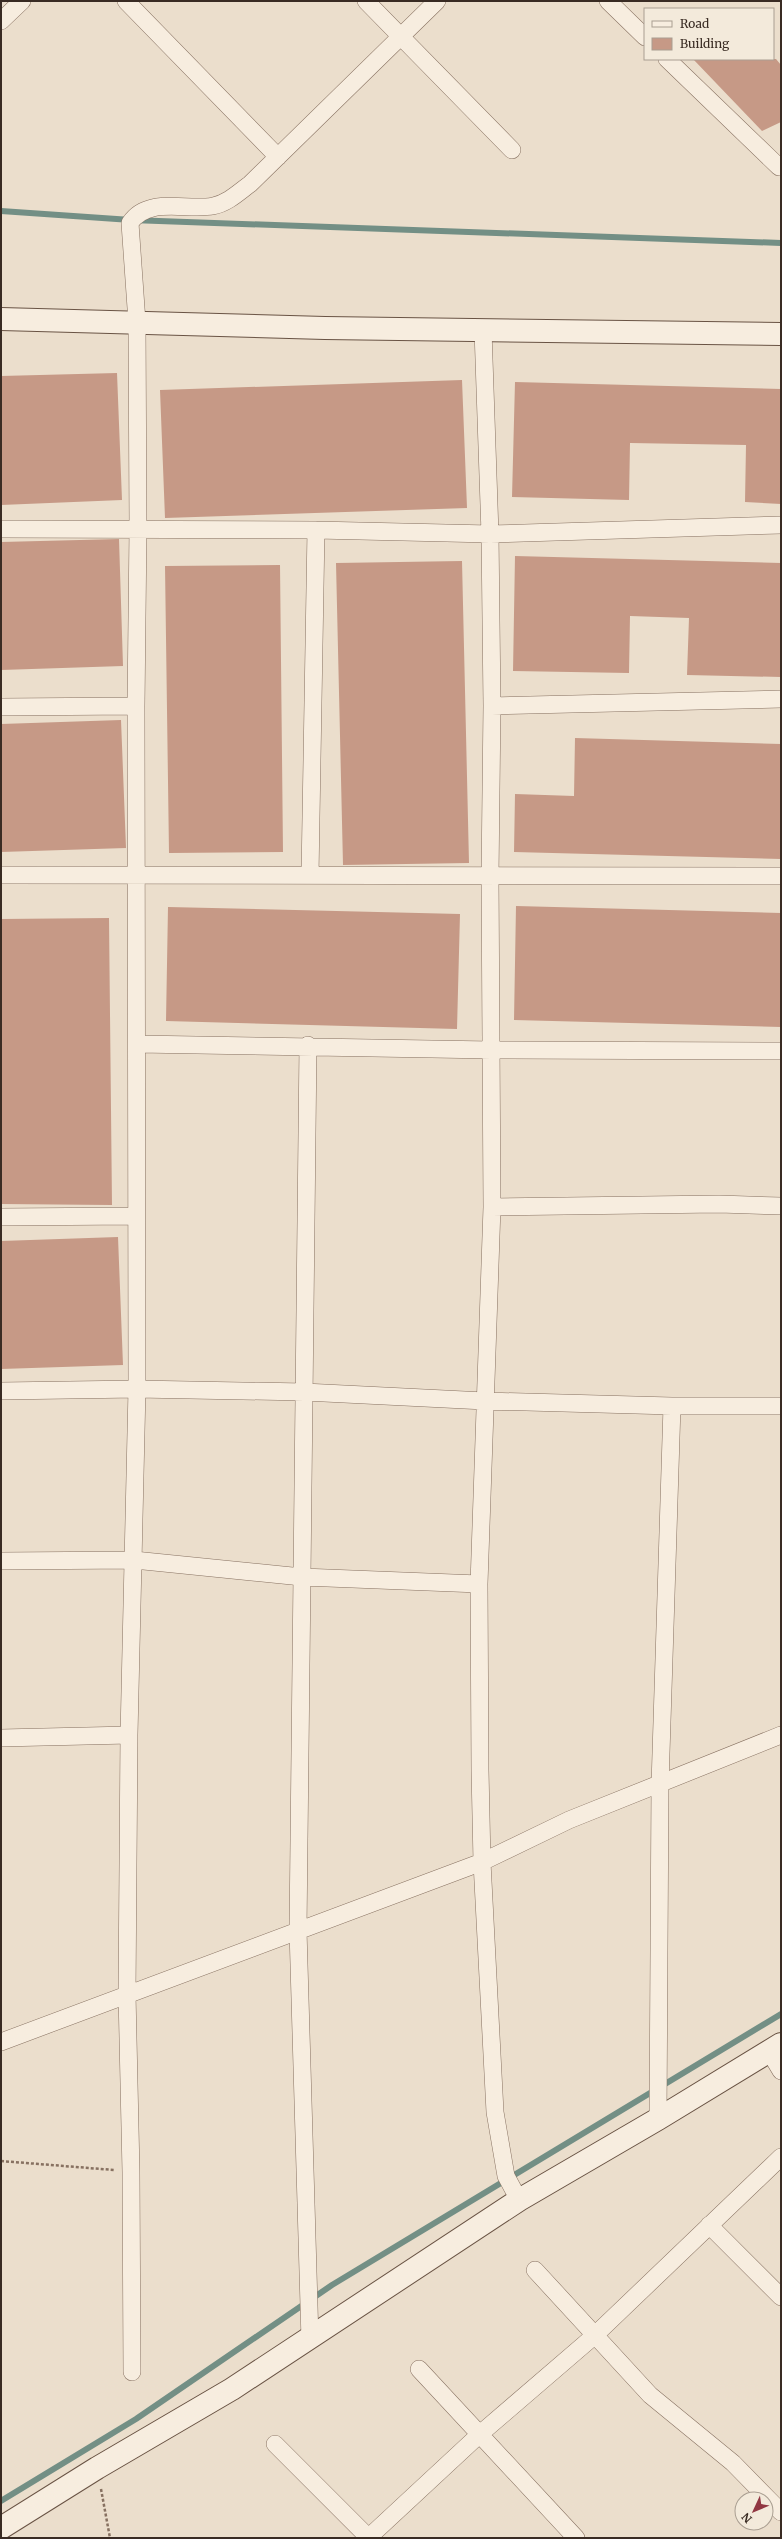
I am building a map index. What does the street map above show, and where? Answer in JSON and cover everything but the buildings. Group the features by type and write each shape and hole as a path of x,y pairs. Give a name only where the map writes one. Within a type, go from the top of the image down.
{"street":[{"path":"1,21 22,1"},
{"path":"126,1 278,157"},
{"path":"366,1 512,150"},
{"path":"132,2372 132,2172 127,1994 129,1735 137,1389 136,1216 138,1044 136,706 138,529 137,322 129,232 132,219 143,210 212,206 223,203 250,184 437,1"},
{"path":"608,1 644,36"},
{"path":"668,60 780,168"},
{"path":"1,319 483,330 781,334"},
{"path":"483,330 490,534 492,706 490,876 492,1207 478,1584 482,1862 495,2112 506,2176 519,2200"},
{"path":"1,529 316,530 490,534 781,525"},
{"path":"310,875 316,530"},
{"path":"492,706 781,699"},
{"path":"1,707 136,706"},
{"path":"1,874 781,876"},
{"path":"138,1044 491,1050 781,1051"},
{"path":"308,1046 298,1930 310,2340"},
{"path":"492,1207 719,1204 781,1206"},
{"path":"1,1217 136,1216"},
{"path":"1,1391 137,1389 304,1392 485,1401 672,1406 781,1406"},
{"path":"658,2119 660,1785 672,1406"},
{"path":"1,1561 134,1560 302,1577 478,1584"},
{"path":"1,1738 129,1735"},
{"path":"1,2042 482,1862 569,1820 660,1785 781,1735"},
{"path":"1,2528 97,2468 232,2389 310,2340 519,2200 658,2119 775,2048 781,2071"},
{"path":"275,2444 368,2538 480,2434 594,2336 781,2157"},
{"path":"710,2225 781,2297"},
{"path":"535,2270 594,2336 650,2395 733,2463 781,2512"},
{"path":"419,2369 576,2538"}],"path":[{"path":"1,2161 132,2172"},
{"path":"97,2468 110,2538"}],"waterway":[{"path":"1,211 131,220 781,243"},
{"path":"1,2501 136,2419 332,2285 781,2014"}]}
